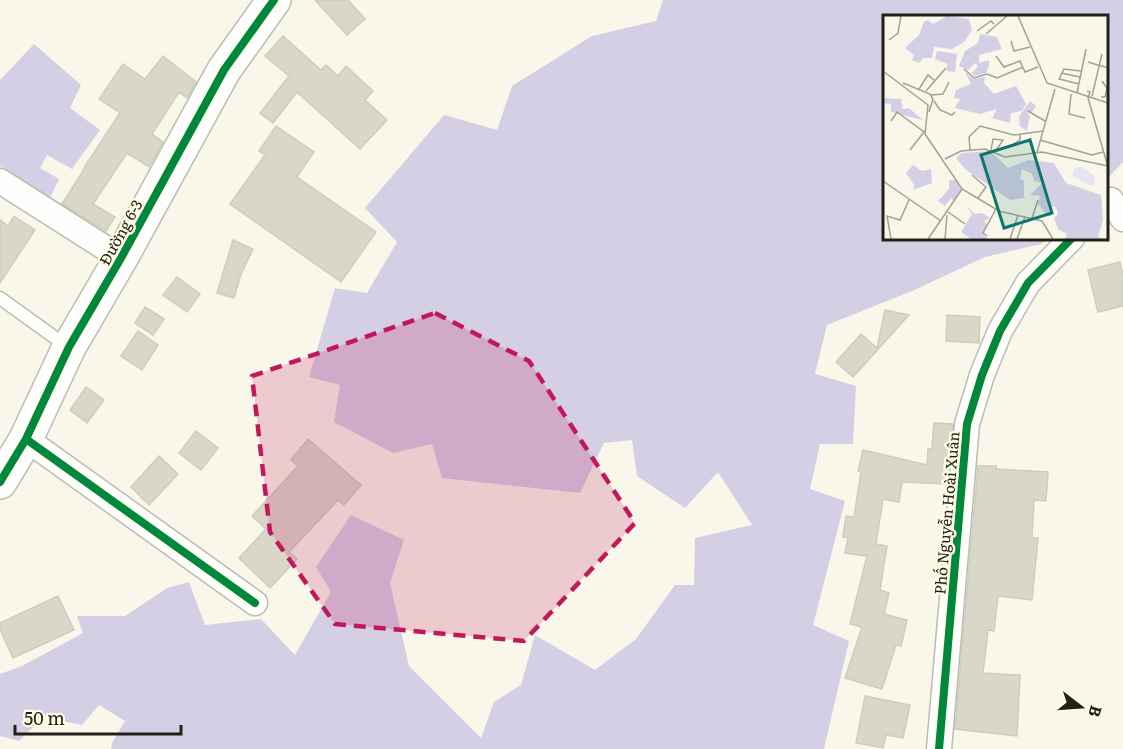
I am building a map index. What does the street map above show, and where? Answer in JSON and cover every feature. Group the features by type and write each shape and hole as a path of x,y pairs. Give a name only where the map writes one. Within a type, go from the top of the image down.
{"street":[{"name":"Đường 6-3","path":"0,482 26,439 69,347 122,258 224,70 274,0"},
{"path":"0,181 122,258"},
{"name":"Phố Nguyễn Hoài Xuân","path":"939,749 967,424 982,375 1000,331 1028,283 1070,240"},
{"path":"26,439 255,603"}],"lane":[{"path":"0,298 69,347"}],"highlighted area":[{"path":"435,313 529,361 635,523 524,641 335,624 270,532 252,376"}],"shaded area":[{"path":"663,0 1123,0 1123,162 1108,178 1108,15 883,15 883,240 1046,240 1041,244 985,257 912,291 827,325 815,374 856,386 853,444 820,444 810,489 845,501 813,625 849,641 824,749 111,749 125,721 99,705 82,725 43,717 19,741 0,736 0,674 22,666 83,633 77,616 125,616 167,588 189,582 205,625 261,619 295,655 331,592 316,567 351,515 404,540 390,583 409,666 481,738 494,702 521,685 535,635 595,670 636,639 675,585 694,585 695,538 752,525 718,472 685,508 637,476 632,440 604,443 580,493 442,478 432,444 393,453 334,422 340,385 309,377 335,288 367,293 397,242 365,208 444,115 497,130 512,86 592,36 656,21"},
{"path":"34,44 81,85 70,108 100,130 72,169 47,155 40,168 59,179 49,200 0,166 0,80"}],"building":[{"path":"315,0 348,0 365,19 347,35"},
{"path":"283,36 321,70 326,65 338,76 346,66 373,91 365,100 387,120 360,149 297,92 273,123 260,113 289,76 265,56"},
{"path":"163,56 196,82 187,98 179,92 152,134 163,142 149,167 127,153 93,204 115,217 106,231 62,204 120,113 99,99 123,64 145,79"},
{"path":"276,126 314,152 297,177 376,232 341,282 230,204 265,155 259,151"},
{"path":"14,216 35,230 0,283 0,220 8,226"},
{"path":"233,240 253,249 241,274 234,298 217,293"},
{"path":"1120,262 1123,275 1123,306 1098,312 1088,270"},
{"path":"177,277 200,294 187,312 163,295"},
{"path":"145,307 164,319 153,335 135,323"},
{"path":"885,310 909,315 853,377 836,362 861,334 877,348"},
{"path":"947,315 980,317 979,343 946,341"},
{"path":"138,331 158,345 142,370 121,356"},
{"path":"86,387 104,400 87,423 70,410"},
{"path":"934,423 953,424 947,484 902,482 899,502 883,499 876,544 887,546 880,590 889,593 884,614 907,620 901,646 896,645 882,689 845,678 862,627 850,624 867,556 845,553 848,538 843,537 846,516 854,517 861,472 858,471 863,450 927,465 928,449 932,449"},
{"path":"196,431 218,448 201,470 179,453"},
{"path":"308,439 361,485 344,505 338,500 289,552 297,559 270,588 239,558 266,529 252,516 298,466 291,460"},
{"path":"159,456 178,474 149,505 131,487"},
{"path":"978,466 1048,472 1046,501 1034,500 1032,538 1038,538 1032,600 998,596 994,631 988,630 983,673 1020,675 1017,736 955,729"},
{"path":"58,596 74,630 13,658 0,629 0,623"},
{"path":"865,696 910,705 903,738 886,735 883,748 856,743"}],"cycle path":[{"path":"0,482 26,439 69,347 121,258 224,70 274,0"},
{"path":"939,749 967,424 982,375 1000,331 1028,283 1070,240"},
{"path":"26,439 255,603"}]}
